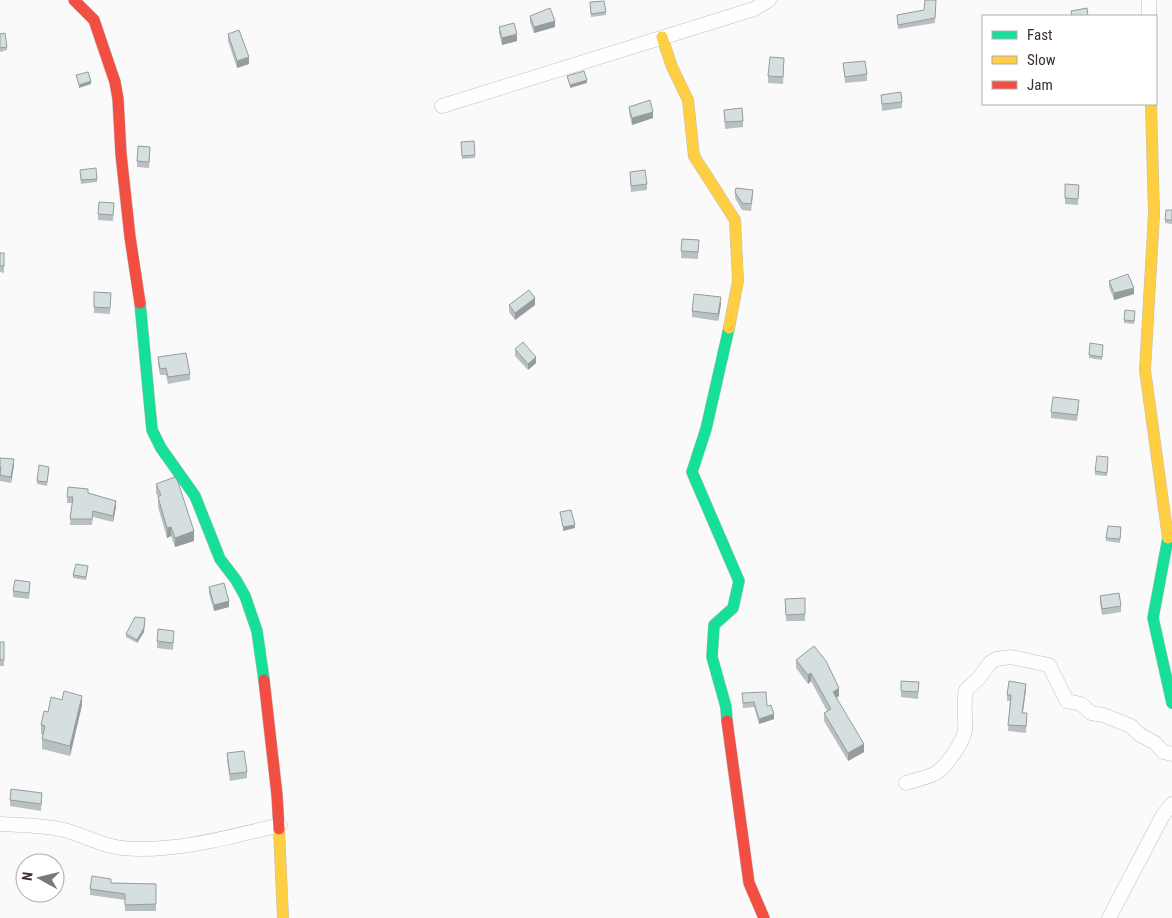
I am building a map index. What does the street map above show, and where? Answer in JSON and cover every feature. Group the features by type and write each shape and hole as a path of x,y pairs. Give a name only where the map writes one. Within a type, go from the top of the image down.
{"street":[{"path":"74,0 94,20 118,99 122,163 130,237 140,303 152,430 158,444 196,498 220,560 238,583 253,618 263,660 280,825 280,889 283,918"},
{"path":"442,106 662,36 754,9 769,0"},
{"path":"1149,0 1149,15"},
{"path":"662,36 672,67 688,100 694,156 735,220 738,281 706,429 692,472 739,581 733,608 714,625 712,657 726,707 728,736 749,883 764,918"},
{"path":"1151,105 1154,214 1145,370 1168,535 1153,618 1172,703"},
{"path":"906,783 935,774 941,768 955,751 965,732 966,690 993,661 1011,657 1048,664 1055,674 1067,701 1081,704 1091,713 1103,715 1131,726 1139,734 1155,742 1163,752 1172,754"},
{"path":"1109,918 1163,814 1172,804"},
{"path":"0,824 63,829 102,844 123,848 171,847 216,840 280,825"}],"building":[{"path":"925,0 936,0 935,18 898,25 897,15 924,10"},
{"path":"604,1 606,12 591,14 590,2"},
{"path":"550,8 555,21 534,27 530,16"},
{"path":"1087,8 1088,15 1072,15 1071,11"},
{"path":"514,23 517,34 502,38 499,27"},
{"path":"239,30 249,57 237,61 228,34"},
{"path":"5,33 7,47 0,48 0,34"},
{"path":"770,57 784,58 783,77 768,76"},
{"path":"865,61 867,74 845,77 843,63"},
{"path":"584,71 587,80 570,85 567,76"},
{"path":"88,72 91,81 79,85 76,75"},
{"path":"901,92 902,102 882,104 881,95"},
{"path":"650,100 653,112 632,118 629,107"},
{"path":"742,108 743,121 725,122 724,110"},
{"path":"474,141 475,155 462,156 461,142"},
{"path":"138,146 150,147 149,162 137,161"},
{"path":"96,168 97,179 81,180 80,170"},
{"path":"645,170 647,184 631,186 630,172"},
{"path":"1065,184 1079,185 1078,199 1065,198"},
{"path":"736,188 753,190 751,204 742,203 735,192"},
{"path":"99,202 114,203 113,215 98,214"},
{"path":"1166,210 1172,210 1172,220 1165,220"},
{"path":"682,239 699,240 698,252 681,251"},
{"path":"0,253 4,253 4,266 0,266"},
{"path":"1128,274 1134,288 1114,293 1109,281"},
{"path":"529,290 535,298 515,313 509,305"},
{"path":"94,292 111,293 110,308 94,307"},
{"path":"694,294 721,297 718,314 692,311"},
{"path":"1125,310 1135,311 1134,321 1124,320"},
{"path":"523,342 536,357 528,364 515,349"},
{"path":"1090,343 1103,345 1102,357 1089,355"},
{"path":"186,353 190,374 168,377 166,368 160,369 158,357"},
{"path":"1053,397 1079,400 1077,415 1051,412"},
{"path":"1097,456 1108,457 1107,473 1095,471"},
{"path":"0,458 14,459 11,477 0,475"},
{"path":"39,465 49,467 47,482 37,481"},
{"path":"175,477 194,531 175,538 171,527 167,528 158,497 161,495 156,484"},
{"path":"68,487 88,489 88,493 116,501 113,516 93,511 92,519 70,519 73,497 67,497"},
{"path":"571,510 575,525 563,527 560,512"},
{"path":"1108,526 1121,527 1120,539 1106,538"},
{"path":"76,564 88,566 86,577 73,575"},
{"path":"15,580 30,582 29,593 13,591"},
{"path":"224,583 229,601 214,605 209,587"},
{"path":"1119,593 1121,606 1102,609 1100,596"},
{"path":"805,598 805,614 786,615 785,599"},
{"path":"135,617 145,618 144,628 137,640 126,634"},
{"path":"158,629 174,631 173,643 157,641"},
{"path":"0,642 4,642 4,660 0,660"},
{"path":"814,646 826,661 839,688 833,692 864,744 848,753 824,713 831,709 811,673 808,675 796,660"},
{"path":"901,681 919,682 918,692 901,691"},
{"path":"1009,681 1026,684 1022,713 1027,713 1026,726 1008,725 1011,697 1011,695 1007,695"},
{"path":"64,691 82,696 70,746 42,739 45,726 41,725 44,711 48,712 51,697 62,700"},
{"path":"766,692 767,706 771,705 774,714 759,719 754,702 743,703 742,693"},
{"path":"244,751 247,772 230,774 227,753"},
{"path":"11,789 42,793 41,804 10,800"},
{"path":"92,876 111,879 111,883 156,884 156,904 125,905 125,894 90,889"}],"traffic: fast":[{"path":"140,303 152,430 161,448 195,496 220,559 236,580 245,596 257,631 264,680"},
{"path":"727,721 726,707 712,657 714,625 733,608 739,581 692,472 706,429 729,328"},
{"path":"1168,538 1153,618 1172,703"}],"traffic: slow":[{"path":"662,37 672,67 688,100 694,156 735,220 738,281 729,328"},
{"path":"1151,105 1154,214 1145,370 1168,538"},
{"path":"279,829 283,918"}],"traffic: jam":[{"path":"74,0 94,20 115,82 130,237 140,303"},
{"path":"264,680 279,829"},
{"path":"727,721 749,883 764,918"}]}
